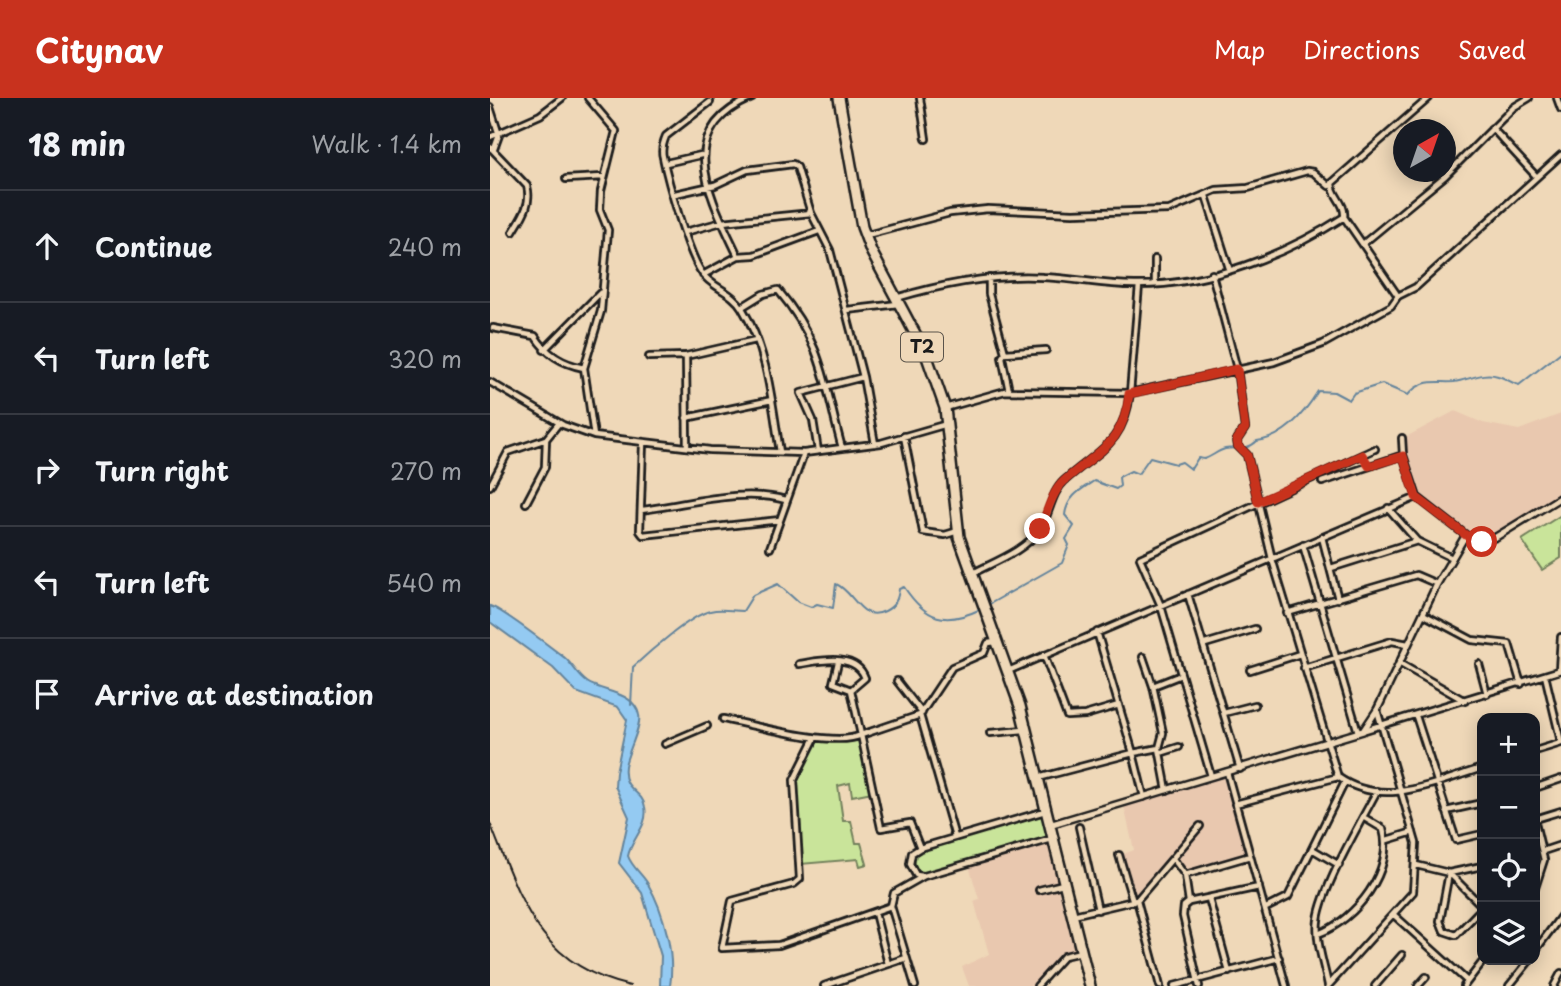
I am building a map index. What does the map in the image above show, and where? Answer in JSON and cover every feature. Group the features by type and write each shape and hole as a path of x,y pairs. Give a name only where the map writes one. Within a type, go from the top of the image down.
{"highway":[{"name":"T2","path":"839,98 847,157 865,236 896,301 926,354 945,408 958,531 1026,730 1090,986"}],"street":[{"path":"490,137 540,115 562,98"},
{"path":"588,98 616,131 603,177 600,210 608,230 601,312 584,368 594,436"},
{"path":"738,256 706,187 701,155 721,118 733,107 752,98"},
{"path":"920,98 926,139"},
{"path":"865,236 950,213 988,209 1143,212 1169,210 1216,190 1248,188 1307,171 1313,172 1329,186 1429,98"},
{"path":"1364,243 1445,176 1492,128 1529,98"},
{"path":"1558,98 1561,109"},
{"path":"710,102 666,136 662,147 685,232 703,275 729,293 742,307 756,340 772,400 780,452"},
{"path":"490,107 499,135 492,148 527,186 529,193 527,208 513,232"},
{"path":"1492,128 1535,175"},
{"path":"666,163 701,155"},
{"path":"945,408 1009,391 1129,394 1274,362 1323,344 1391,306 1398,296 1416,286 1535,175 1561,155"},
{"path":"675,194 706,187 747,170 793,164 797,167 811,213 830,250 847,310 875,444"},
{"path":"566,178 603,177"},
{"path":"1332,183 1333,191 1343,207 1344,217 1398,296"},
{"path":"1206,196 1230,268"},
{"path":"685,232 722,222 811,213"},
{"path":"847,310 989,278 1045,277 1139,285 1212,274 1295,246 1344,217"},
{"path":"703,275 738,256 754,256 819,231"},
{"path":"1155,259 1155,284"},
{"path":"1212,274 1237,369 1245,428 1237,440 1238,446 1247,455 1287,613 1338,776 1345,782 1388,794 1477,769"},
{"path":"989,278 989,295 1005,352 1002,357 1009,391"},
{"path":"972,573 1028,542 1040,529 1062,482 1103,452 1121,427 1129,394 1139,285"},
{"path":"742,307 763,294 778,290 808,332 821,360 842,448"},
{"path":"544,350 601,292"},
{"path":"493,328 535,335 544,350 571,365 584,368"},
{"path":"649,356 686,356 756,340"},
{"path":"1005,352 1046,350"},
{"path":"686,356 687,447"},
{"path":"818,451 813,420 801,393 826,384 863,377"},
{"path":"490,382 559,423 594,436 687,447 804,453 875,444 948,423"},
{"path":"686,418 772,400"},
{"path":"490,486 498,465 508,452 546,439 559,423"},
{"path":"904,436 923,532 945,535 958,531"},
{"path":"1402,438 1403,456 1416,497 1467,536 1482,542 1496,537 1561,497"},
{"path":"526,503 545,467 546,439"},
{"path":"643,443 640,531 646,535 780,520"},
{"path":"1211,776 1161,606 1140,558 1375,449"},
{"path":"770,548 804,453"},
{"path":"1362,455 1369,466"},
{"path":"1322,482 1403,456"},
{"path":"641,510 725,497 769,495 786,500"},
{"path":"1007,671 1416,497"},
{"path":"1388,508 1417,541 1452,558"},
{"path":"1360,732 1377,710 1437,584 1467,536"},
{"path":"1322,537 1338,599"},
{"path":"1331,568 1417,541"},
{"path":"1303,545 1360,732"},
{"path":"1287,613 1416,575 1437,584"},
{"path":"1188,594 1240,769"},
{"path":"1423,614 1472,640 1509,644 1521,684"},
{"path":"1205,644 1255,629"},
{"path":"1097,632 1144,798"},
{"path":"1049,825 1416,716 1560,670 1561,637"},
{"path":"1304,668 1392,641 1408,644"},
{"path":"723,719 815,738 855,738 921,714 952,667 984,653 988,643 997,642"},
{"path":"1250,670 1300,654"},
{"path":"1044,655 1067,716 1084,715 1119,705"},
{"path":"1143,657 1153,686 1163,733 1159,751 1167,790"},
{"path":"799,664 838,662 851,662 863,672 865,678 862,684 851,690 837,686 832,680 838,662"},
{"path":"1399,663 1465,701"},
{"path":"1479,664 1487,694"},
{"path":"1540,749 1561,742 1545,675"},
{"path":"1153,686 1181,676"},
{"path":"897,681 921,714 955,837"},
{"path":"851,690 881,828 910,823 920,848"},
{"path":"1224,713 1255,705"},
{"path":"1328,986 1413,892 1416,865 1413,832 1377,710"},
{"path":"1416,716 1456,840 1477,835"},
{"path":"664,744 707,726"},
{"path":"990,733 1026,730"},
{"path":"815,738 794,780 794,822 800,878 794,884 732,901 722,948 779,945 875,914 891,906"},
{"path":"1037,779 1133,753 1179,747"},
{"path":"1227,772 1286,986"},
{"path":"1235,804 1338,776"},
{"path":"1540,786 1561,779"},
{"path":"1266,908 1288,897 1345,782"},
{"path":"1328,986 1318,934 1319,915 1339,866 1377,791"},
{"path":"1446,811 1477,804"},
{"path":"924,876 916,875 910,864 912,853 920,848 1045,811"},
{"path":"1540,819 1561,811"},
{"path":"1318,934 1342,921 1376,883 1387,840 1383,828 1363,817"},
{"path":"1072,915 1135,901 1174,860 1200,826"},
{"path":"1079,827 1097,910"},
{"path":"1387,840 1413,832"},
{"path":"915,986 891,906 894,893 924,876 1053,838"},
{"path":"1540,839 1543,850 1540,875"},
{"path":"1543,850 1561,845"},
{"path":"1312,849 1339,866"},
{"path":"1119,855 1160,986"},
{"path":"1185,875 1250,856"},
{"path":"1174,860 1185,875 1189,902"},
{"path":"1416,865 1449,873 1477,867"},
{"path":"1449,873 1440,921 1444,931 1456,935 1477,912"},
{"path":"1449,873 1477,902"},
{"path":"1040,890 1064,883"},
{"path":"1198,983 1182,911 1189,902 1259,887"},
{"path":"1209,899 1229,972"},
{"path":"875,914 888,964"},
{"path":"1394,915 1465,984 1479,965"},
{"path":"1540,938 1561,916"},
{"path":"1037,986 1064,956 1082,952"},
{"path":"1376,986 1402,955"},
{"path":"824,986 906,958"},
{"path":"1174,986 1198,983 1279,958"},
{"path":"1509,986 1526,965"},
{"path":"1553,986 1561,973"},
{"path":"1419,986 1426,977"}],"shaded area":[{"path":"1455,411 1483,423 1519,430 1561,414 1561,494 1482,539 1467,534 1418,496 1405,455 1404,438"},
{"path":"1226,774 1249,855 1185,874 1173,859 1134,900 1121,855 1134,850 1124,806"},
{"path":"1050,842 1078,951 1063,955 1035,986 969,986 962,967 989,954 974,901 979,899 969,866"}],"green space":[{"path":"1561,515 1561,558 1542,570 1522,540"},
{"path":"817,739 862,741 872,792 852,796 850,783 838,786 843,821 851,821 856,843 861,843 867,864 860,866 858,859 801,864 796,781"},
{"path":"1042,814 1049,838 924,875 916,869 914,859 920,849"}],"water":[{"path":"490,606 565,658 587,682 625,697 636,707 639,720 626,761 625,774 629,786 643,801 646,814 628,856 648,884 659,907 671,960 670,986 660,986 661,956 642,893 619,863 629,817 615,786 627,720 618,707 576,692 553,668 490,622"}],"waterway":[{"path":"986,606 1062,563 1069,545 1066,539 1074,526 1065,515 1068,503 1094,481 1116,489 1120,486 1119,477 1131,471 1138,474 1150,457 1176,464 1182,462 1191,469 1198,458 1204,459 1225,449 1242,448 1267,439 1292,424 1318,391 1334,392 1349,400 1354,393 1382,384 1408,395 1424,384 1454,382 1487,375 1501,377 1519,385 1561,352"},
{"path":"631,705 633,667 659,644 702,614 719,610 743,611 753,595 778,584 798,602 811,607 817,604 833,608 836,584 869,613 876,614 888,609 895,602 899,589 904,587 920,607 937,617 957,617 981,609"}],"railway":[{"path":"490,823 524,903 553,946 599,976 630,986"}],"route":[{"path":"1040,529 1062,482 1103,452 1121,427 1129,394 1237,369 1245,428 1237,440 1238,446 1247,455 1258,502 1362,455 1369,466 1403,456 1416,497 1467,536 1482,542"}]}
